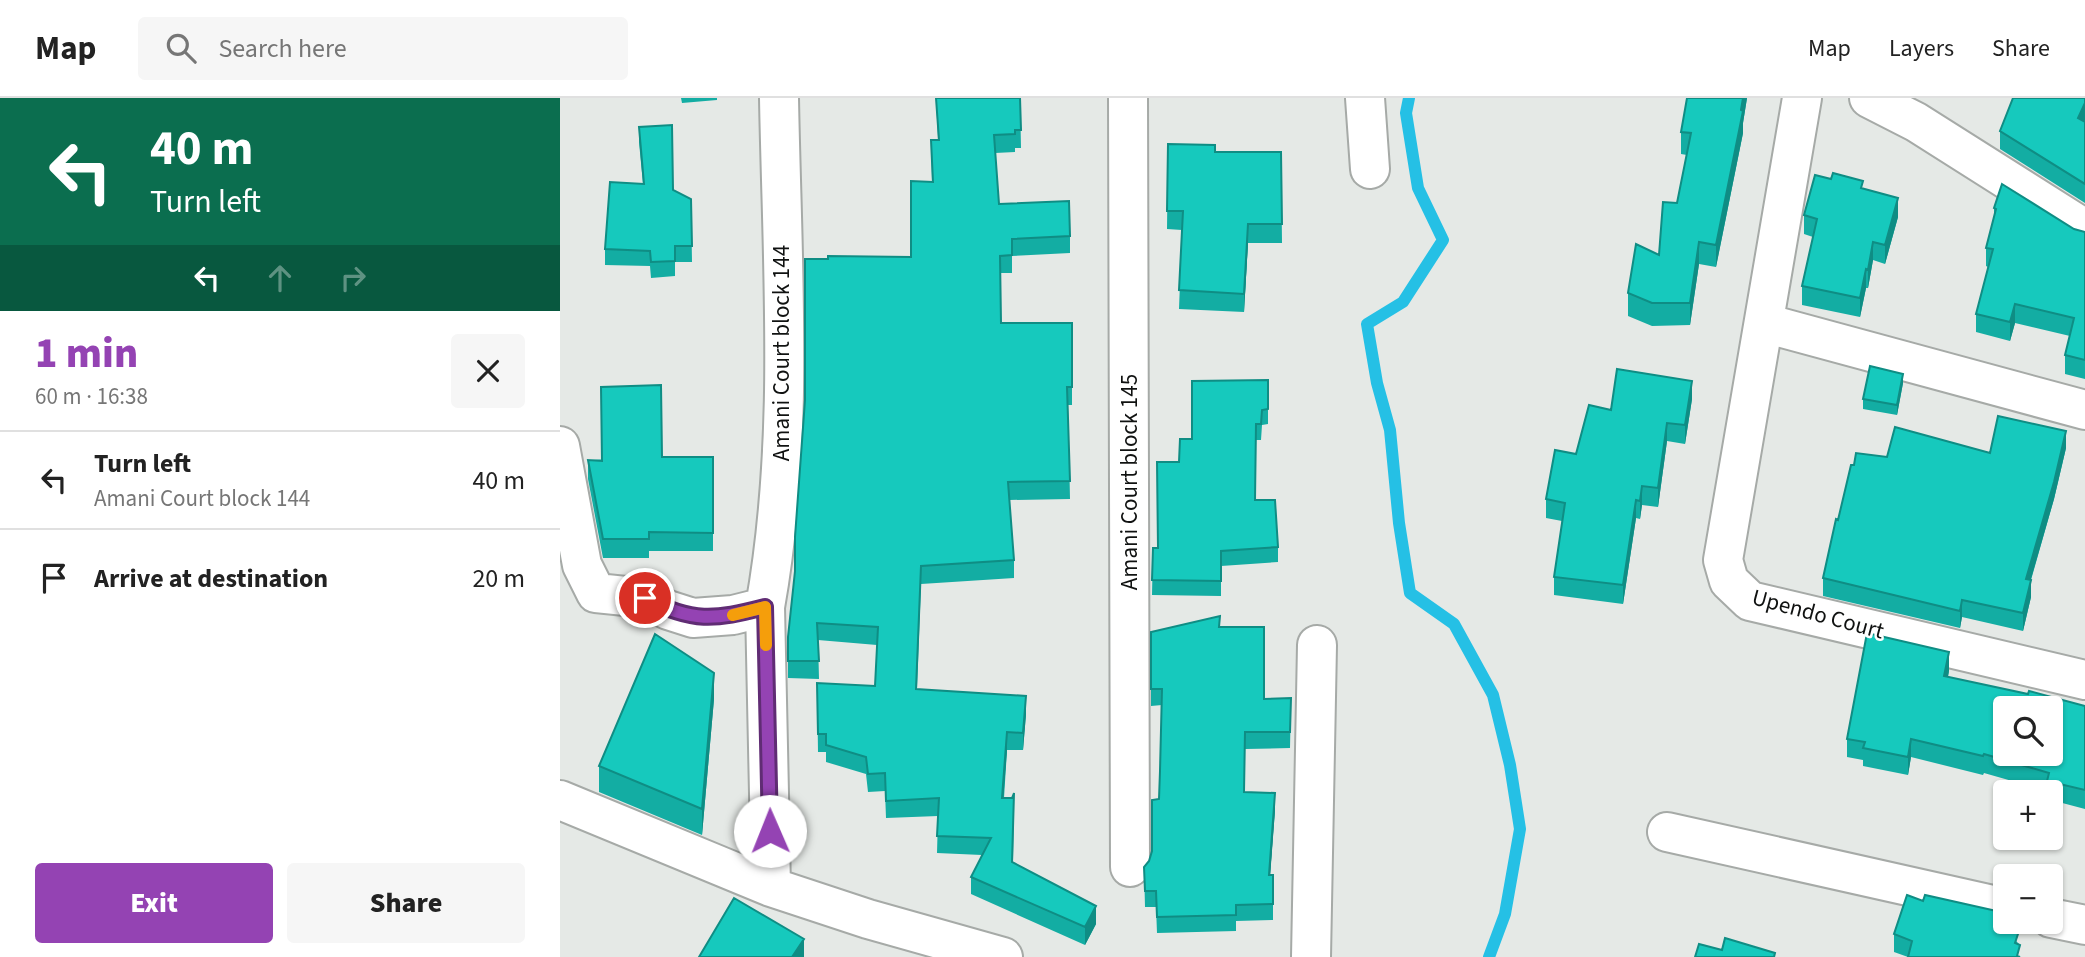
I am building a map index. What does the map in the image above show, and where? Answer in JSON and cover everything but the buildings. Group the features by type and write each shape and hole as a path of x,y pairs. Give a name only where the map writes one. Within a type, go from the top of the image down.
{"street":[{"name":"Amani Court block 144","path":"771,887 765,607 772,567 784,430 779,98"},
{"name":"Amani Court block 145","path":"1128,98 1130,867"},
{"path":"1365,98 1370,169"},
{"name":"Upendo Court","path":"1802,98 1723,560 1729,582 1750,601 2085,680"},
{"path":"1869,98 1916,122 2085,229"},
{"path":"1764,323 2085,410"},
{"path":"560,446 582,565 596,593 645,598 668,610 693,618 733,615 765,607"},
{"path":"1311,957 1317,645"},
{"path":"560,800 771,887 868,919 1003,957"},
{"path":"1667,832 1993,905"},
{"path":"2063,920 2085,925"}],"waterway":[{"path":"1409,98 1406,113 1418,188 1443,240 1403,302 1367,324 1377,383 1390,430 1399,523 1410,593 1454,624 1493,695 1510,765 1520,829 1505,914 1489,957"}],"slow traffic":[{"path":"733,615 765,607 766,645"}],"route":[{"path":"645,598 668,610 693,618 733,615 765,607 770,831"}]}
